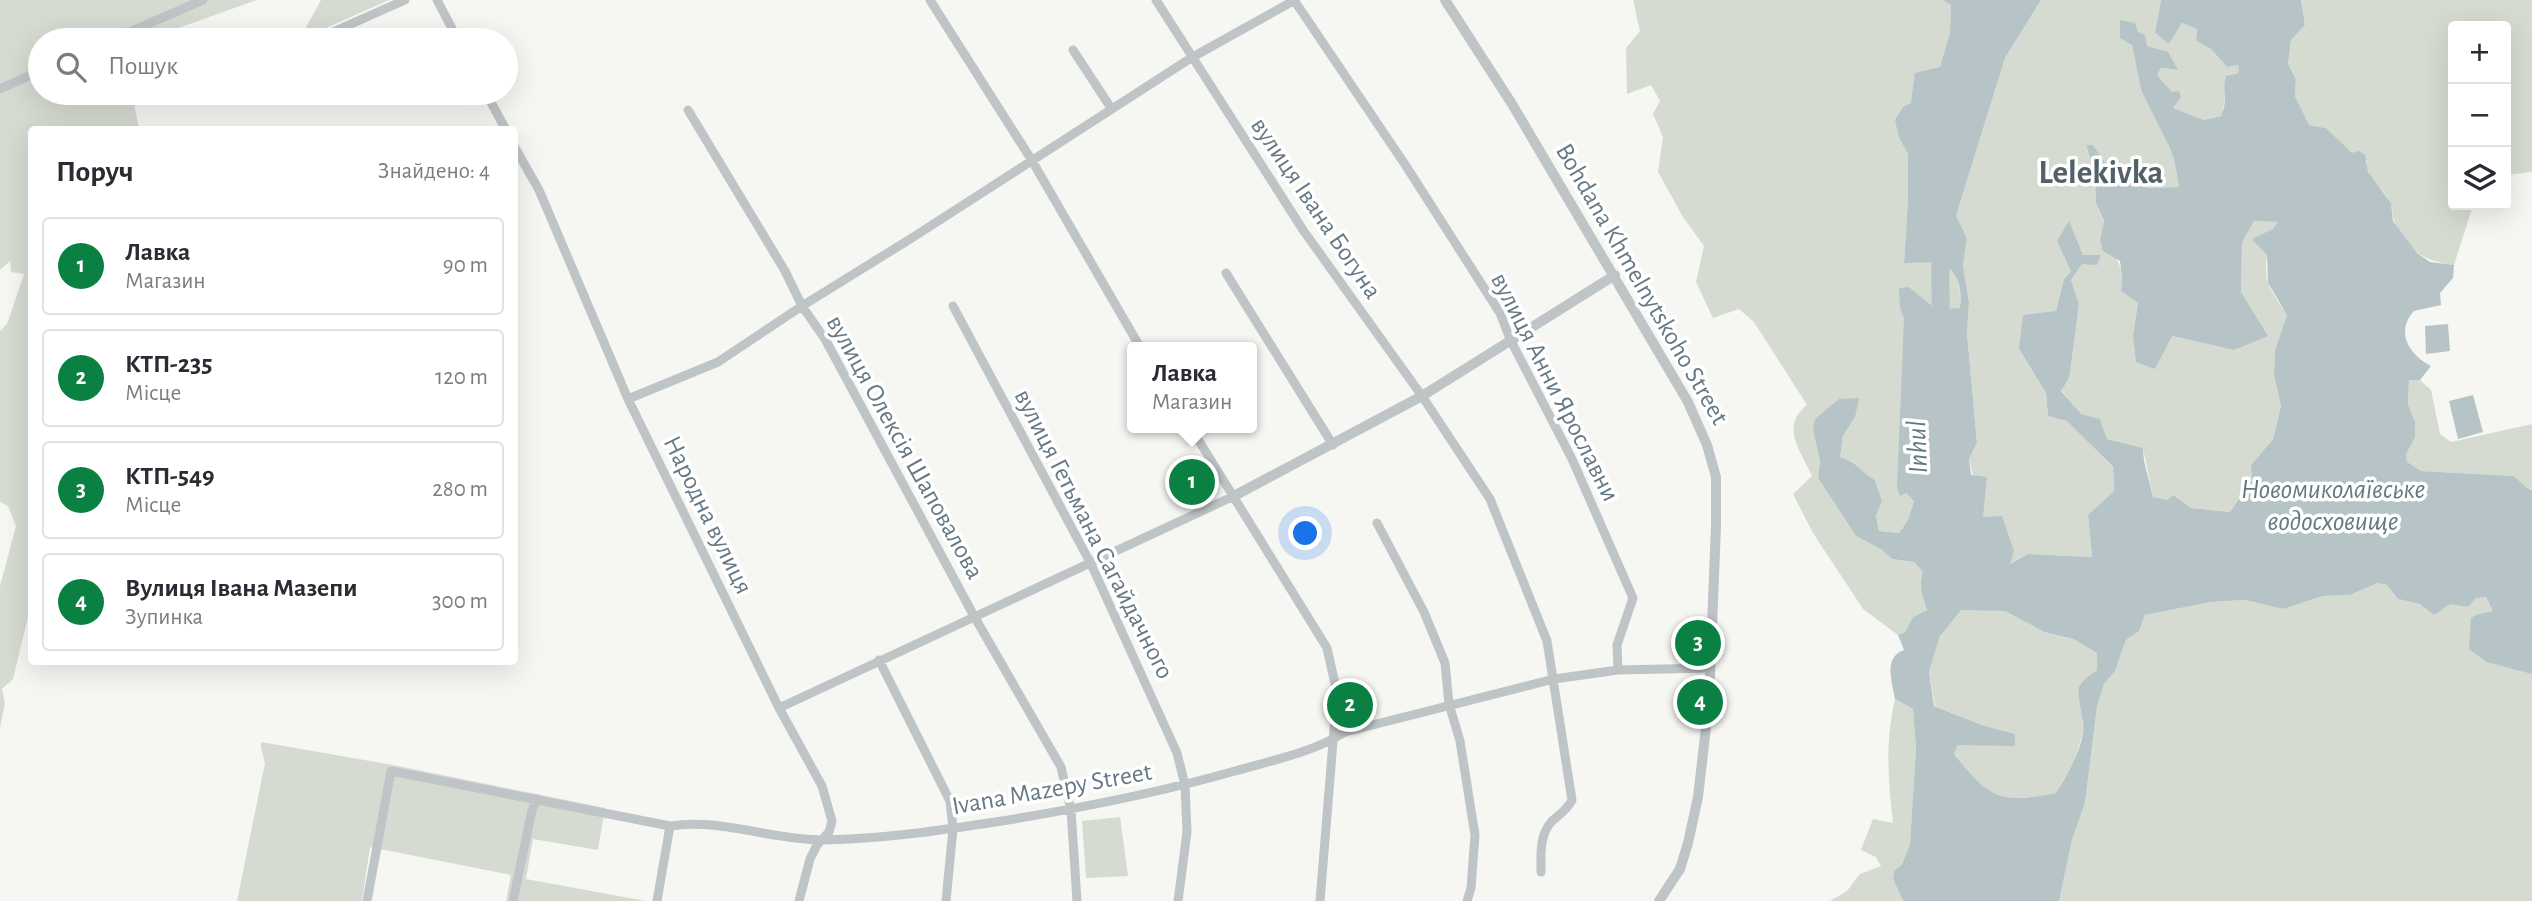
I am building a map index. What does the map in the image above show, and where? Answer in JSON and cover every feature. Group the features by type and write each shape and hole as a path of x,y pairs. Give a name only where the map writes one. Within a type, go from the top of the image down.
{"street":[{"path":"139,28 203,0"},
{"path":"342,28 405,0"},
{"path":"437,0 452,28"},
{"path":"930,0 1031,159 1137,342"},
{"name":"вулиця Івана Богуна","path":"1156,0 1303,230 1422,396 1490,499 1547,641 1572,800 1568,808 1551,822 1545,832 1541,872"},
{"path":"628,399 718,362 1111,108 1191,58 1295,0"},
{"name":"вулиця Анни Ярославни","path":"1295,0 1500,313 1510,340 1572,459 1633,598 1617,645 1618,670"},
{"name":"Bohdana Khmelnytskoho Street","path":"1445,0 1512,104 1688,402 1707,445 1716,477 1709,701 1698,797 1680,869 1660,901"},
{"path":"1073,50 1111,108"},
{"path":"0,89 28,76"},
{"path":"492,105 504,126"},
{"name":"вулиця Олексія Шаповалова","path":"688,110 785,271 802,306 825,339 974,616 1061,767 1071,810 1077,901"},
{"name":"Народна вулиця","path":"518,152 539,190 628,399 779,708 822,786 832,821 829,832 810,859 799,901"},
{"path":"1226,273 1332,445"},
{"path":"779,708 1234,496 1422,396 1615,275"},
{"name":"вулиця Гетьмана Сагайдачного","path":"953,306 1091,564 1177,753 1185,785 1187,832 1178,901"},
{"path":"1194,433 1327,648 1337,693 1321,901"},
{"path":"1377,523 1412,589 1445,663 1449,704 1461,741 1475,835 1471,888 1467,901"},
{"path":"879,660 950,801 953,829 946,901"},
{"name":"Ivana Mazepy Street","path":"367,901 391,771 670,826 681,824 717,827 821,840 866,839 953,829 1071,810 1185,785 1316,748 1345,732 1554,679 1618,670 1710,668"},
{"path":"513,901 532,810 537,799"},
{"path":"657,901 670,826"}],"shaded area":[{"path":"0,0 257,0 179,28 28,28 28,105 134,105 138,126 28,126 28,617 13,679 2,689 5,703 0,728 0,586 16,526 8,506 0,502 0,331 7,324 24,274 11,272 10,261 0,270"},
{"path":"321,0 389,0 326,28 306,28"},
{"path":"1633,0 1942,0 1951,5 1950,32 1940,67 1911,103 1899,138 1908,154 1904,262 1942,262 1952,272 1959,287 1960,308 1936,309 1909,287 1900,308 1904,319 1906,493 1914,501 1908,520 1899,533 1879,531 1876,516 1882,501 1875,480 1850,461 1840,457 1843,436 1855,417 1813,430 1820,461 1818,478 1856,536 1882,550 1892,559 1914,562 1923,572 1923,600 1927,610 1913,617 1905,632 1898,635 1863,609 1813,533 1793,494 1812,476 1798,448 1794,430 1799,413 1807,405 1754,322 1739,309 1713,318 1696,282 1704,246 1683,217 1658,172 1663,137 1653,114 1660,101 1651,85 1627,94 1626,48 1640,31"},
{"path":"2041,0 2161,0 2155,33 2169,44 2182,23 2197,29 2196,41 2211,49 2227,67 2238,65 2239,73 2226,76 2221,116 2204,120 2172,108 2172,92 2157,75 2161,68 2177,70 2132,45 2141,90 2169,145 2179,187 2150,188 2109,168 2093,145 2086,146 2095,174 2096,203 2104,222 2100,240 2118,262 2122,274 2121,291 2138,303 2133,335 2172,336 2234,350 2267,336 2241,292 2242,243 2254,221 2279,222 2269,244 2266,271 2269,286 2287,315 2275,350 2274,375 2281,406 2273,439 2251,465 2252,480 2230,512 2191,508 2175,495 2168,501 2153,497 2143,448 2107,439 2100,419 2081,415 2061,390 2079,305 2071,280 2082,264 2101,256 2083,255 2069,222 2071,271 2064,279 2056,311 2019,349 2046,393 2048,416 2067,420 2113,468 2114,491 2088,515 2092,557 2028,554 2010,564 1983,518 1969,459 1977,443 1967,333 1969,302 1963,266 1967,238 1956,216 2005,58"},
{"path":"2301,0 2532,0 2532,172 2511,174 2511,21 2448,21 2448,210 2471,210 2454,265 2426,258 2412,248 2395,223 2387,197 2368,172 2367,161 2352,154 2326,128 2309,125 2295,96 2296,79 2288,64 2291,40 2305,25"},
{"path":"2409,379 2420,380 2431,390 2440,434 2451,442 2532,424 2532,489 2514,476 2421,471 2407,463 2405,454 2415,437 2415,422 2408,404"},
{"path":"2378,583 2387,585 2398,599 2443,609 2451,603 2468,607 2476,597 2486,597 2493,611 2478,614 2522,670 2532,674 2532,901 2059,901 2072,840 2085,803 2097,707 2104,684 2115,671 2126,640 2139,631 2145,615 2211,602 2245,600 2283,609 2323,596 2350,595"},
{"path":"1961,609 2005,611 2044,632 2073,639 2097,653 2097,670 2080,685 2083,732 2074,762 2056,793 2021,798 1997,795 1977,781 1954,754 1958,745 2015,745 2015,734 1982,725 1935,706 1929,672 1940,636"},
{"path":"1895,699 1913,709 1916,748 1910,844 1902,864 1894,871 1893,879 1903,901 1830,901 1847,891 1860,874 1881,866 1876,857 1861,850 1873,819 1893,823 1888,761"},
{"path":"261,742 393,765 605,808 598,850 533,839 526,879 646,901 506,901 511,875 370,847 362,901 237,901 265,763"},
{"path":"1120,817 1128,876 1086,878 1082,821"}],"water":[{"name":"Новомиколаївське водосховище","path":"1942,0 2041,0 2005,58 1956,216 1967,238 1963,266 1969,302 1967,333 1977,443 1969,459 1971,475 1987,477 1983,517 2002,516 2014,551 2010,564 2028,554 2092,557 2088,515 2114,491 2113,467 2067,421 2048,416 2046,393 2019,349 2023,315 2056,311 2064,279 2071,271 2057,241 2069,221 2083,255 2101,255 2097,265 2082,264 2071,280 2079,304 2069,378 2061,391 2081,414 2100,419 2107,439 2143,448 2153,497 2167,500 2174,495 2191,508 2230,512 2252,480 2251,465 2273,439 2281,406 2274,375 2275,350 2287,315 2268,283 2267,255 2252,239 2273,229 2278,222 2254,221 2242,243 2241,292 2268,336 2234,350 2172,336 2155,369 2136,362 2133,335 2138,303 2121,291 2120,261 2103,251 2100,240 2104,221 2096,203 2095,174 2086,145 2093,145 2109,168 2149,188 2179,187 2169,146 2141,90 2132,45 2120,38 2120,20 2135,23 2138,32 2145,35 2147,46 2168,52 2178,70 2161,68 2157,75 2172,92 2179,91 2181,97 2173,108 2204,120 2221,116 2226,76 2239,73 2238,65 2227,67 2211,49 2196,41 2197,29 2182,23 2169,44 2155,33 2161,0 2301,0 2305,25 2291,40 2288,64 2296,79 2295,96 2309,125 2326,128 2352,153 2359,151 2365,155 2368,172 2391,203 2393,221 2417,253 2430,262 2454,265 2453,278 2440,293 2441,305 2414,311 2406,327 2405,335 2411,349 2431,366 2420,380 2409,380 2408,404 2415,422 2415,437 2406,454 2407,462 2421,471 2514,476 2532,490 2532,674 2487,662 2469,649 2471,618 2493,611 2486,597 2476,598 2468,607 2450,604 2434,615 2420,604 2398,599 2387,585 2378,583 2350,595 2323,596 2283,609 2245,600 2211,602 2145,615 2139,631 2126,640 2115,671 2104,684 2097,707 2085,803 2072,840 2059,901 1903,901 1893,879 1894,871 1902,864 1910,844 1916,748 1913,709 1895,699 1890,671 1893,658 1904,650 1898,635 1905,632 1913,617 1927,610 1921,582 1923,572 1914,562 1892,559 1882,550 1856,536 1818,478 1820,461 1813,430 1815,419 1839,399 1859,398 1855,417 1843,436 1840,457 1855,464 1875,480 1882,501 1876,516 1879,531 1899,533 1908,520 1914,501 1906,493 1900,496 1897,488 1904,319 1900,308 1899,288 1909,287 1936,309 1960,308 1960,294 1956,277 1942,262 1904,263 1908,154 1899,138 1895,120 1903,107 1911,103 1915,73 1940,67 1950,32 1951,5","holes":["1961,610 2005,611 2044,632 2073,639 2097,653 2097,670 2079,689 2083,728 2079,749 2056,793 2021,798 2008,797 1987,789 1954,754 1958,745 2015,746 2015,734 1982,725 1934,706 1929,672 1940,636"]},
{"path":"2448,324 2450,351 2426,354 2425,326"},
{"path":"2473,395 2483,432 2458,439 2449,401"}],"waterway":[{"name":"Inhul","path":"1940,238 1941,333"}],"place":[{"name":"Лавка","path":"1192,482"},
{"name":"КТП-549","path":"1698,643"},
{"name":"Вулиця Івана Мазепи","path":"1700,702"},
{"name":"КТП-235","path":"1350,705"}],"district":[{"name":"Lelekіvka","path":"2101,173"}]}
